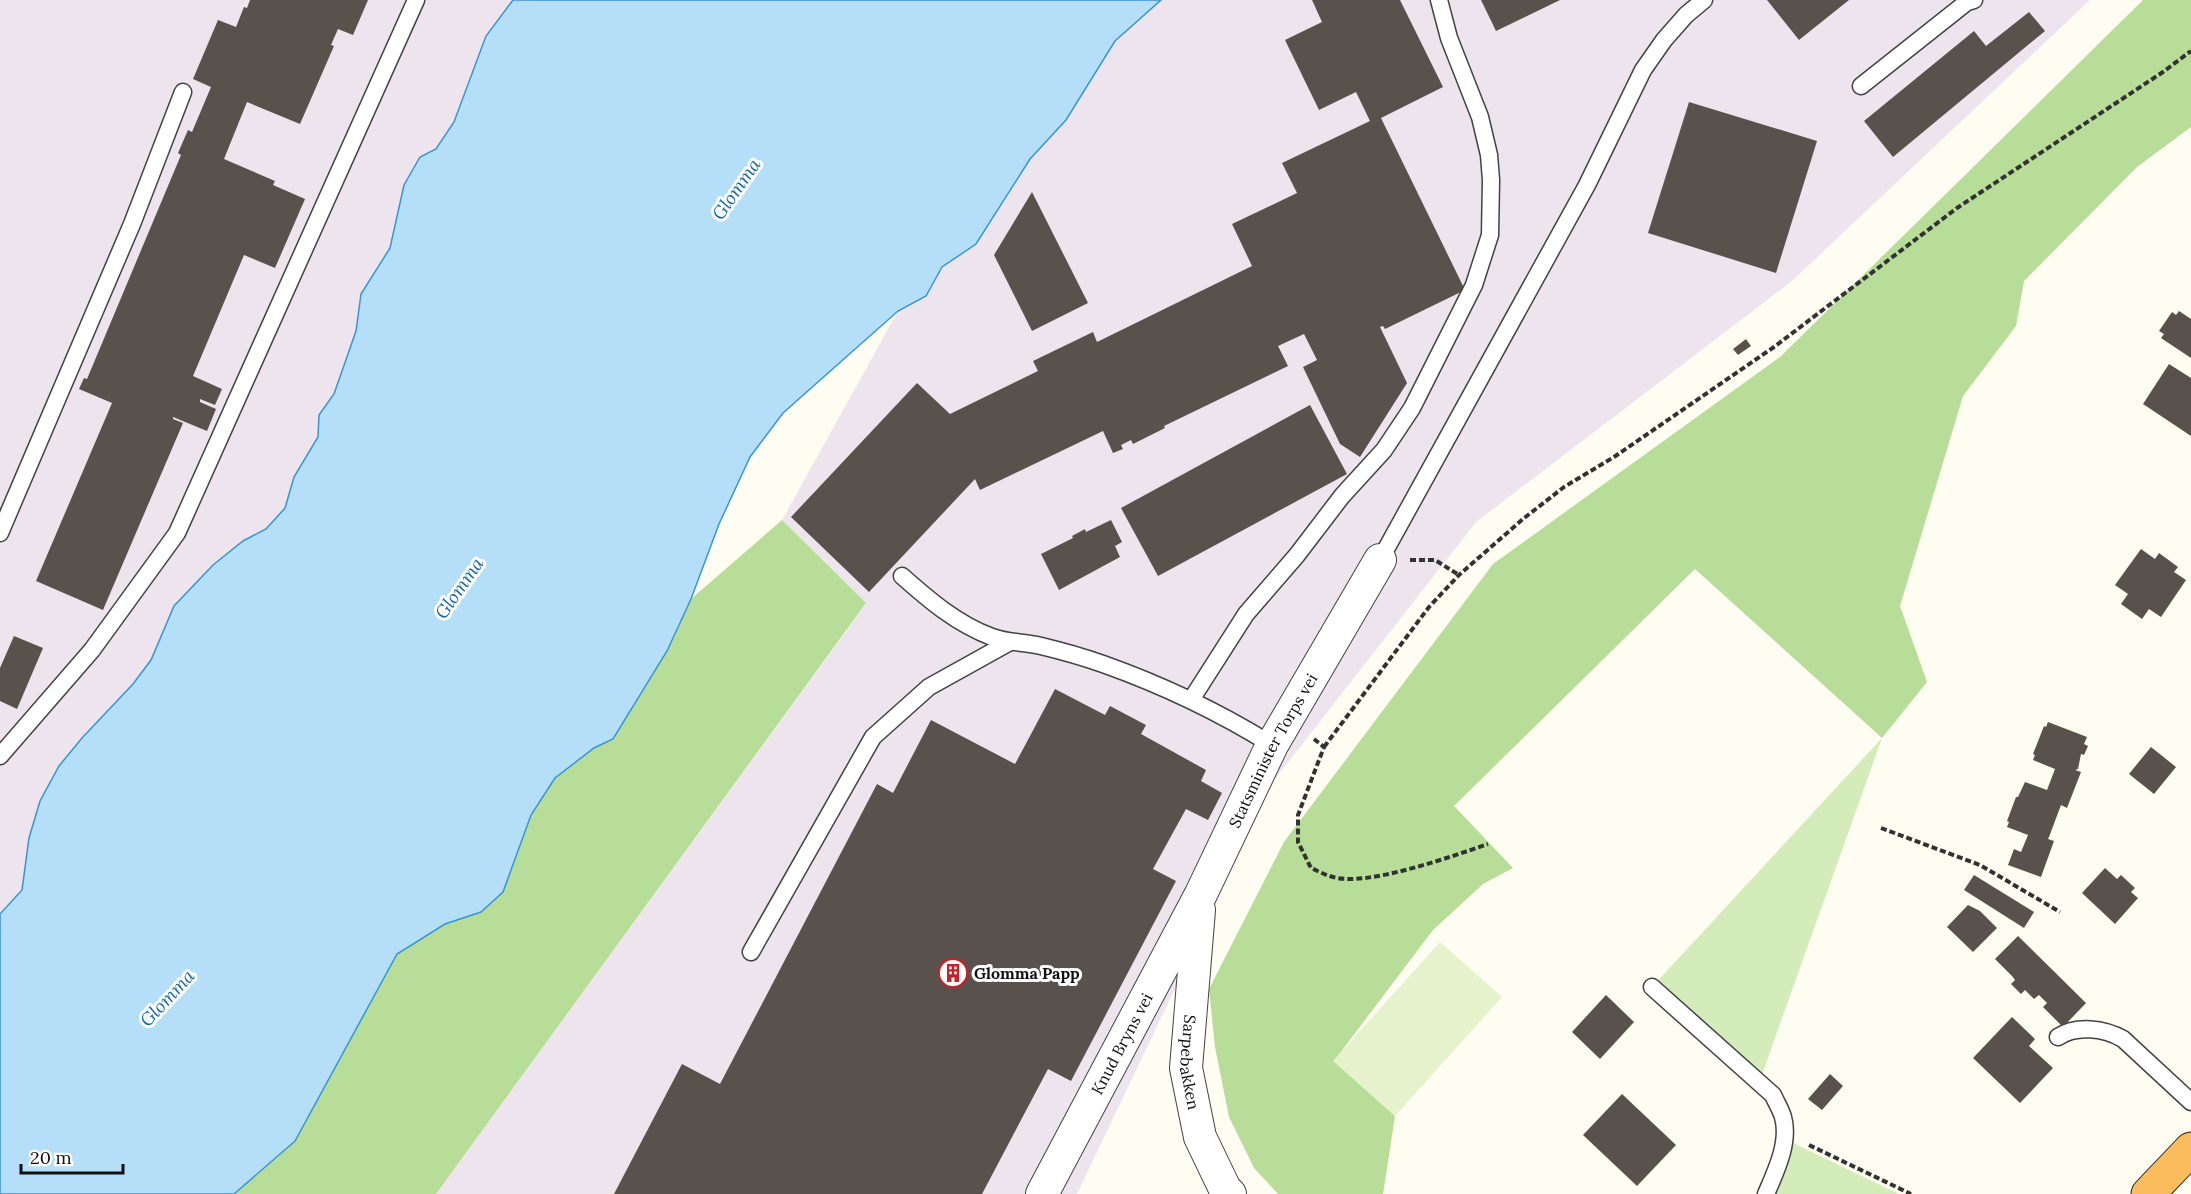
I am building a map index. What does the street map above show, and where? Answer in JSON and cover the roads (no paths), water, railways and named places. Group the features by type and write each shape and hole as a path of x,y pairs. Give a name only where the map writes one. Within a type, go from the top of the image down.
{"highway":[{"path":"2148,1194 2191,1149"}],"street":[{"name":"Statsminister Torps vei","path":"1201,894 1280,732 1380,560"},
{"name":"Sarpebakken","path":"1201,894 1186,1068 1200,1137 1222,1192"},
{"name":"Knud Bryns vei","path":"1042,1194 1201,894"}],"lane":[{"path":"0,756 92,650 177,533 416,0"},
{"path":"1191,700 1246,614 1297,555 1342,496 1384,450 1412,408 1474,285 1490,235 1489,155 1480,117 1449,38 1439,0"},
{"path":"1380,560 1587,186 1644,70 1664,40 1686,15 1704,0"},
{"path":"1861,86 1967,2 1974,0"},
{"path":"0,533 132,224 183,92"},
{"path":"902,576 935,606 971,628 992,637 1010,642 1039,645 1081,657 1228,717 1280,732"},
{"path":"751,952 873,737 929,687 1010,642"},
{"path":"1652,987 1773,1095 1783,1117 1785,1139 1766,1194"},
{"path":"2058,1037 2066,1032 2079,1030 2101,1030 2113,1033 2123,1039 2191,1102"}],"water":[{"name":"Glomma","path":"513,0 1161,0 1115,41 1066,120 1030,159 976,244 942,267 926,296 898,311 783,413 750,457 719,524 691,599 667,651 613,739 594,748 555,778 531,815 503,892 481,912 445,924 397,954 295,1141 234,1194 0,1194 0,914 22,890 29,838 40,801 59,766 133,684 151,660 174,606 213,565 243,541 266,529 285,508 294,477 318,437 319,415 334,394 356,331 361,294 390,248 404,185 420,157 436,149 454,122 486,36"}],"place":[{"name":"Glomma Papp","path":"953,973"}]}
